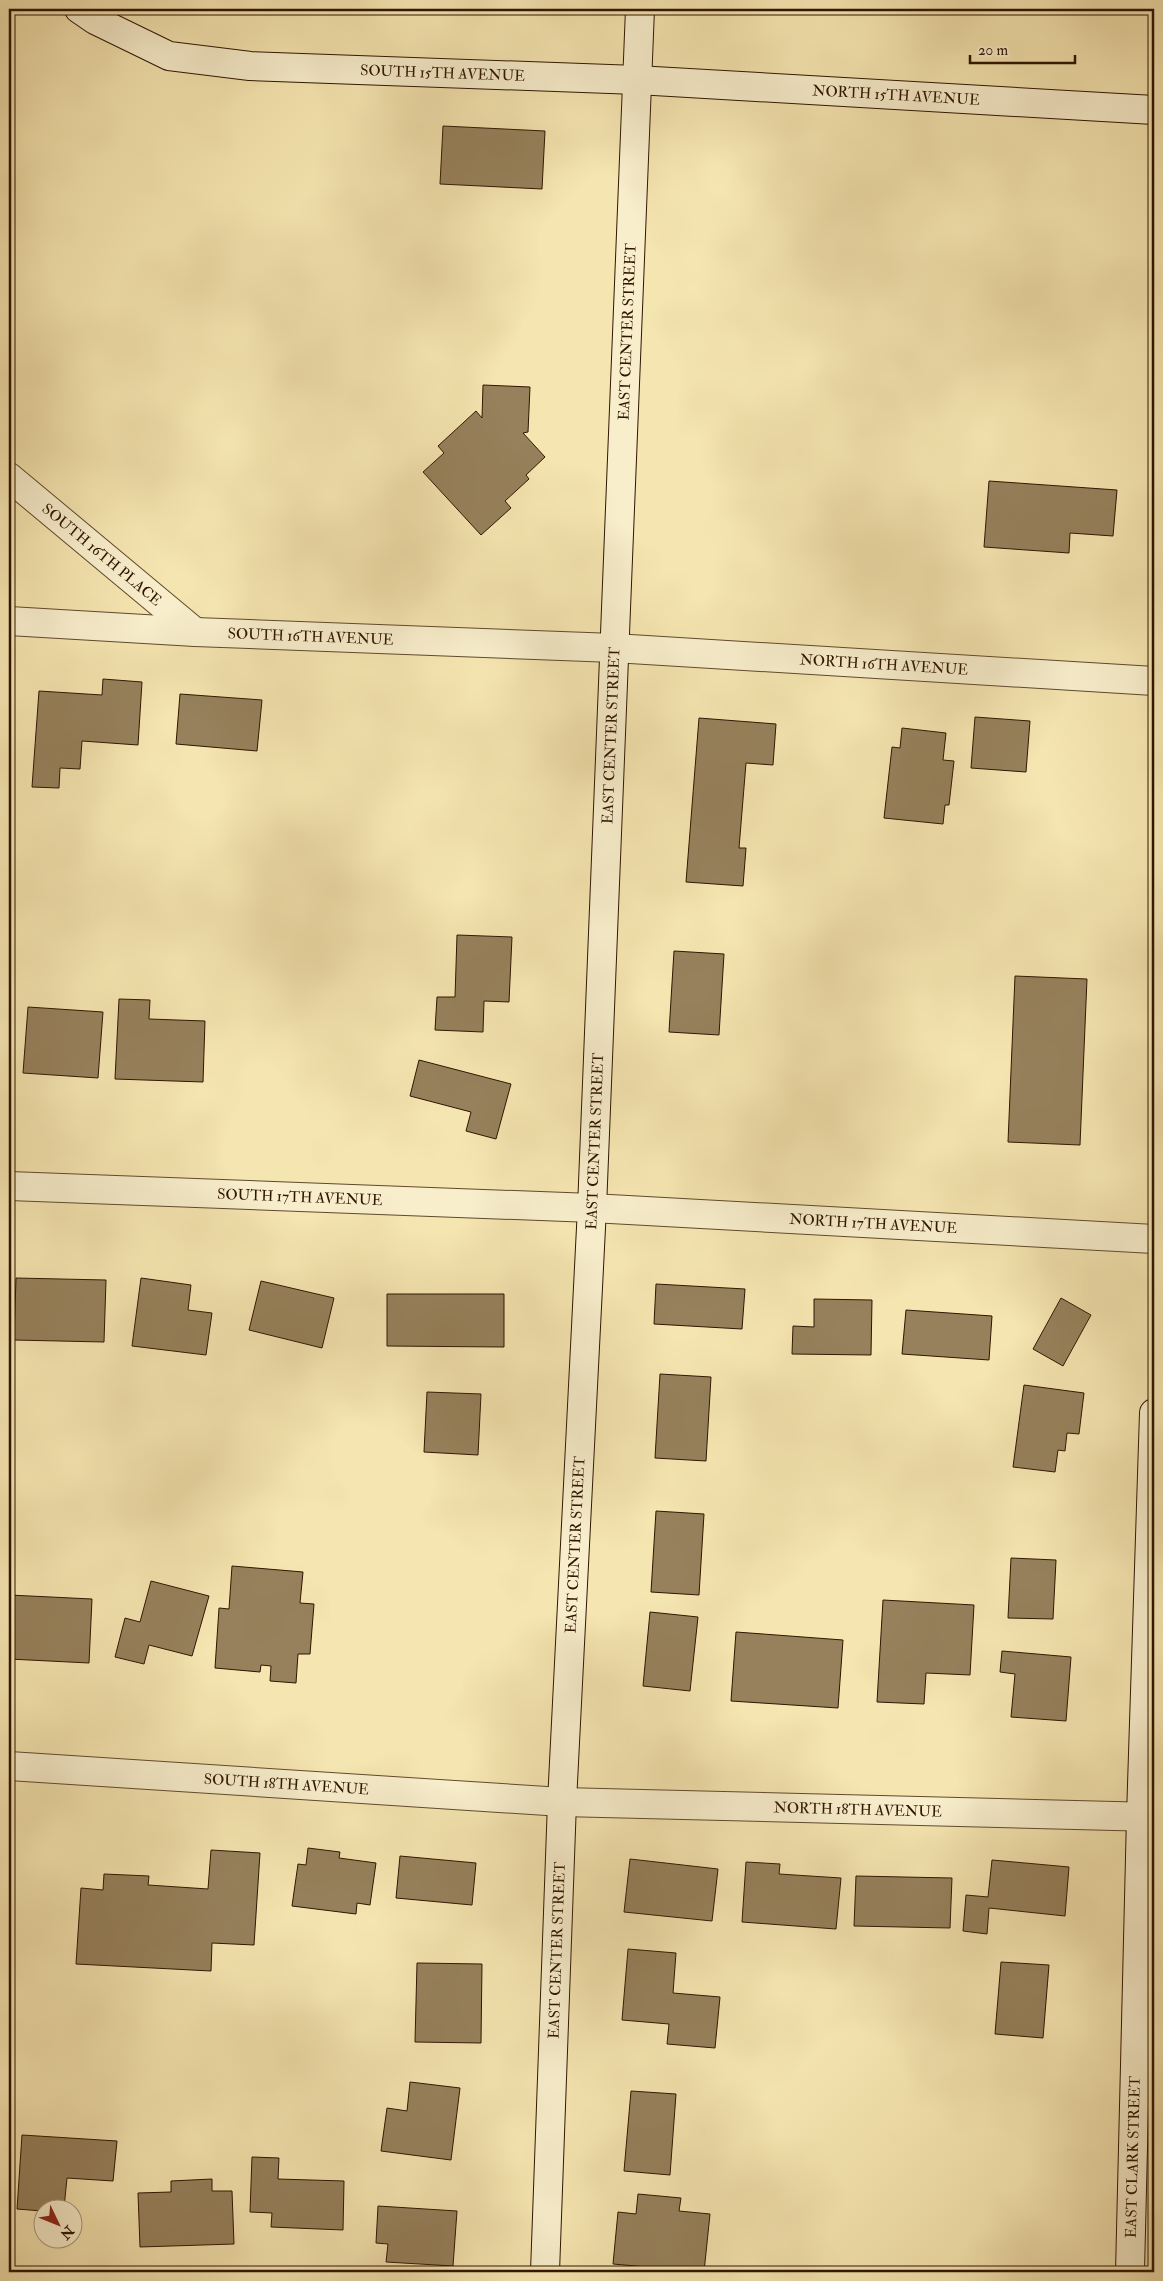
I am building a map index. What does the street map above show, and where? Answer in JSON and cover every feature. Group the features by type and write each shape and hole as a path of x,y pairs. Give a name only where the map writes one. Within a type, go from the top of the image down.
{"street":[{"name":"SOUTH 15TH AVENUE","path":"79,9 96,20 169,56 250,66 637,80"},
{"name":"EAST CENTER STREET","path":"545,2272 562,1802 592,1208 640,9"},
{"name":"NORTH 15TH AVENUE","path":"637,80 1154,110"},
{"name":"SOUTH 16TH PLACE","path":"9,476 195,632"},
{"name":"SOUTH 16TH AVENUE","path":"9,621 195,632 614,648"},
{"name":"NORTH 16TH AVENUE","path":"614,648 1154,681"},
{"name":"SOUTH 17TH AVENUE","path":"9,1186 592,1208"},
{"name":"NORTH 17TH AVENUE","path":"592,1208 1154,1238"},
{"name":"EAST CLARK STREET","path":"1130,2272 1147,1816 1154,1413"},
{"name":"SOUTH 18TH AVENUE","path":"9,1766 562,1802"},
{"name":"NORTH 18TH AVENUE","path":"562,1802 1147,1816"}],"building":[{"path":"443,126 545,131 542,189 440,184"},
{"path":"483,385 530,387 528,432 523,433 545,457 526,475 529,479 505,501 511,508 481,535 423,472 444,453 438,446 476,411 482,418"},
{"path":"989,481 1117,490 1113,536 1070,533 1069,553 984,547"},
{"path":"103,679 142,682 138,745 82,741 80,769 60,768 59,788 32,787 39,691 102,695"},
{"path":"180,694 262,700 257,751 176,744"},
{"path":"975,717 1030,721 1026,772 971,768"},
{"path":"699,718 776,724 773,765 746,763 739,848 746,848 743,886 686,882"},
{"path":"902,728 946,733 943,760 954,761 949,805 945,805 943,824 884,818 892,747 900,748"},
{"path":"457,935 512,937 509,1002 484,1001 483,1032 435,1030 437,997 455,997"},
{"path":"674,951 724,954 719,1035 669,1032"},
{"path":"1015,976 1087,979 1080,1145 1008,1142"},
{"path":"119,999 150,1000 149,1019 205,1021 203,1082 115,1079"},
{"path":"28,1007 103,1012 98,1078 23,1073"},
{"path":"419,1060 511,1084 496,1139 466,1131 471,1112 410,1096"},
{"path":"16,1278 106,1280 104,1342 14,1340"},
{"path":"141,1278 191,1285 188,1310 212,1313 206,1355 132,1346"},
{"path":"261,1281 334,1298 322,1348 249,1330"},
{"path":"656,1284 745,1289 742,1329 654,1324"},
{"path":"387,1294 504,1294 504,1347 387,1346"},
{"path":"1061,1298 1091,1315 1063,1366 1033,1349"},
{"path":"814,1299 872,1300 871,1355 792,1354 793,1326 814,1327"},
{"path":"906,1310 992,1316 989,1360 902,1354"},
{"path":"660,1374 711,1377 706,1461 655,1458"},
{"path":"1024,1385 1084,1393 1079,1434 1067,1433 1065,1451 1058,1450 1055,1472 1013,1467"},
{"path":"427,1392 481,1394 478,1455 424,1452"},
{"path":"656,1511 704,1514 699,1595 651,1592"},
{"path":"1011,1558 1056,1560 1053,1619 1008,1618"},
{"path":"232,1566 303,1572 300,1603 314,1604 310,1654 298,1654 296,1683 270,1681 271,1666 261,1665 260,1672 215,1668 219,1608 229,1609"},
{"path":"151,1581 209,1596 192,1656 149,1645 144,1664 115,1657 125,1618 140,1622"},
{"path":"9,1595 92,1599 89,1663 9,1659"},
{"path":"883,1600 974,1605 970,1675 926,1673 924,1704 877,1702"},
{"path":"650,1612 698,1617 690,1691 643,1686"},
{"path":"736,1632 843,1640 838,1708 731,1701"},
{"path":"1002,1651 1071,1657 1066,1721 1011,1717 1015,1674 1000,1672"},
{"path":"308,1848 340,1852 339,1858 376,1863 370,1905 357,1903 356,1914 292,1906 298,1864 306,1865"},
{"path":"211,1850 260,1853 254,1945 212,1943 211,1971 76,1964 81,1888 103,1890 104,1874 149,1876 148,1885 208,1889"},
{"path":"400,1856 476,1863 472,1905 396,1898"},
{"path":"630,1859 718,1869 712,1921 624,1912"},
{"path":"992,1860 1069,1867 1065,1916 989,1908 987,1934 963,1931 966,1895 988,1897"},
{"path":"746,1862 780,1864 779,1874 841,1878 836,1929 742,1922"},
{"path":"856,1876 952,1878 950,1928 854,1926"},
{"path":"628,1949 676,1953 673,1993 720,1997 715,2048 667,2044 669,2024 622,2020"},
{"path":"1001,1962 1049,1965 1043,2038 995,2034"},
{"path":"417,1963 482,1964 481,2043 415,2042"},
{"path":"410,2082 460,2088 451,2160 381,2151 387,2108 407,2111"},
{"path":"631,2091 676,2094 670,2175 624,2171"},
{"path":"22,2135 117,2141 113,2181 67,2178 65,2198 32,2198 32,2210 17,2209"},
{"path":"252,2157 279,2158 278,2179 344,2181 343,2230 271,2227 272,2213 250,2212"},
{"path":"212,2179 212,2191 232,2191 234,2244 140,2247 138,2193 171,2192 171,2181"},
{"path":"638,2194 681,2198 679,2211 710,2214 704,2272 613,2264 618,2212 636,2214"},
{"path":"378,2206 457,2211 453,2266 386,2262 388,2244 376,2243"}]}
